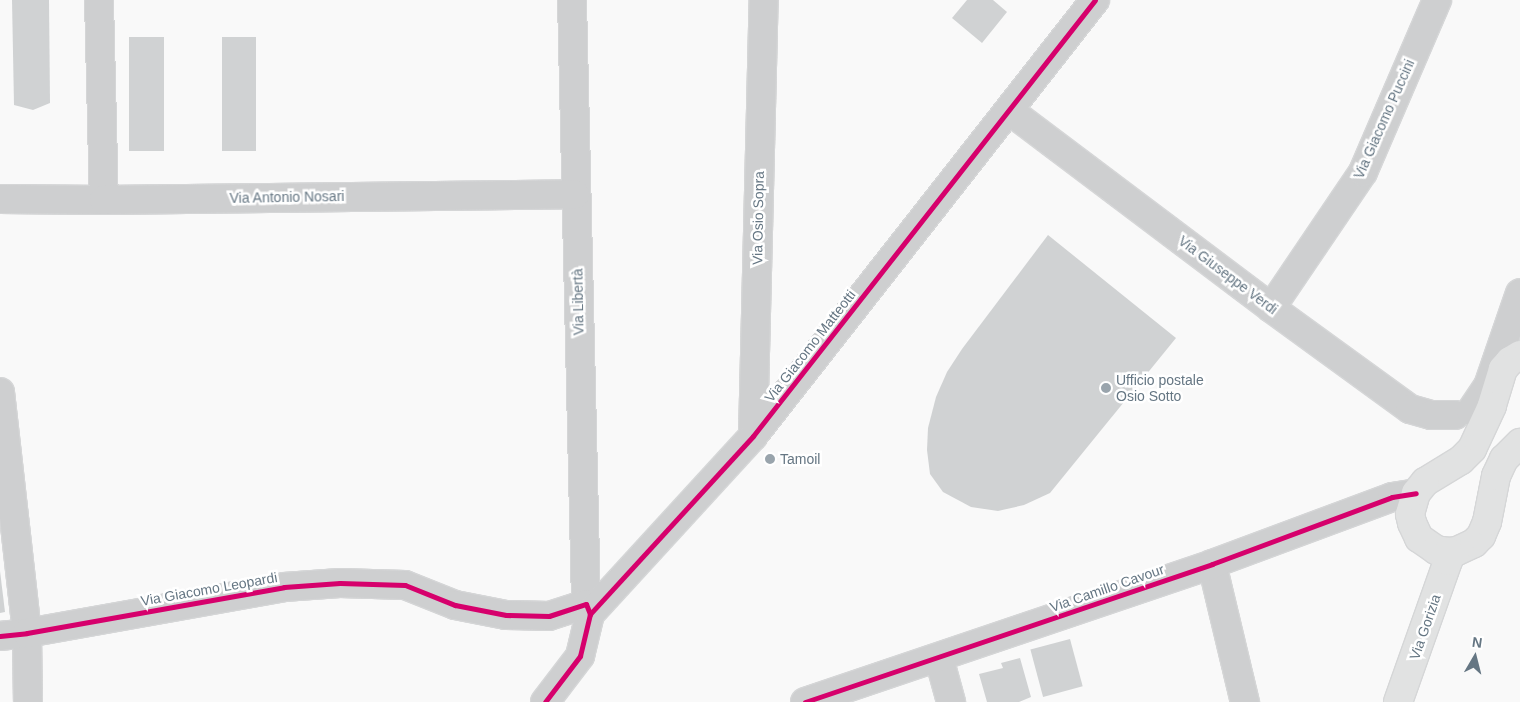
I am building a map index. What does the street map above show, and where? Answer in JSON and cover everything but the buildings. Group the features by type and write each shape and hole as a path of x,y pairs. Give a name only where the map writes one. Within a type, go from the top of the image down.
{"main road":[{"path":"1520,355 1510,361 1503,369 1492,406 1472,449 1461,460 1425,482 1416,493 1410,514 1415,531 1425,544 1436,550 1448,552 1466,548 1481,536 1487,522 1496,476 1504,459 1520,443"},
{"name":"Via Gorizia","path":"1398,702 1448,561 1448,552"}],"street":[{"path":"99,0 104,200"},
{"name":"Via Libertà","path":"572,0 575,194 588,609"},
{"name":"Via Osio Sopra","path":"753,436 764,0"},
{"name":"Via Giacomo Matteotti","path":"545,702 580,656 588,609 753,436 1010,111 1095,0"},
{"name":"Via Giacomo Puccini","path":"1271,308 1363,172 1437,0"},
{"name":"Via Giuseppe Verdi","path":"1010,111 1271,308 1410,409 1430,415 1463,413 1488,386 1520,293"},
{"name":"Via Antonio Nosari","path":"0,199 104,200 575,194"},
{"path":"0,392 27,634 28,702"},
{"name":"Via Camillo Cavour","path":"805,702 1212,564 1341,514 1392,497 1416,493"},
{"path":"1212,564 1245,702"},
{"name":"Via Giacomo Leopardi","path":"0,636 27,634 284,587 340,583 405,585 455,605 506,615 550,616 588,609"},
{"path":"939,658 951,702"}],"cycle path":[{"path":"545,702 580,656 590,614 753,436 1095,0"},
{"path":"805,702 1212,564 1392,497 1416,493"},
{"path":"0,636 27,633 284,587 340,583 405,585 455,605 506,615 549,616 586,604 590,614"}],"place":[{"name":"Ufficio postale Osio Sotto","path":"1106,388"},
{"name":"Tamoil","path":"770,459"}]}
